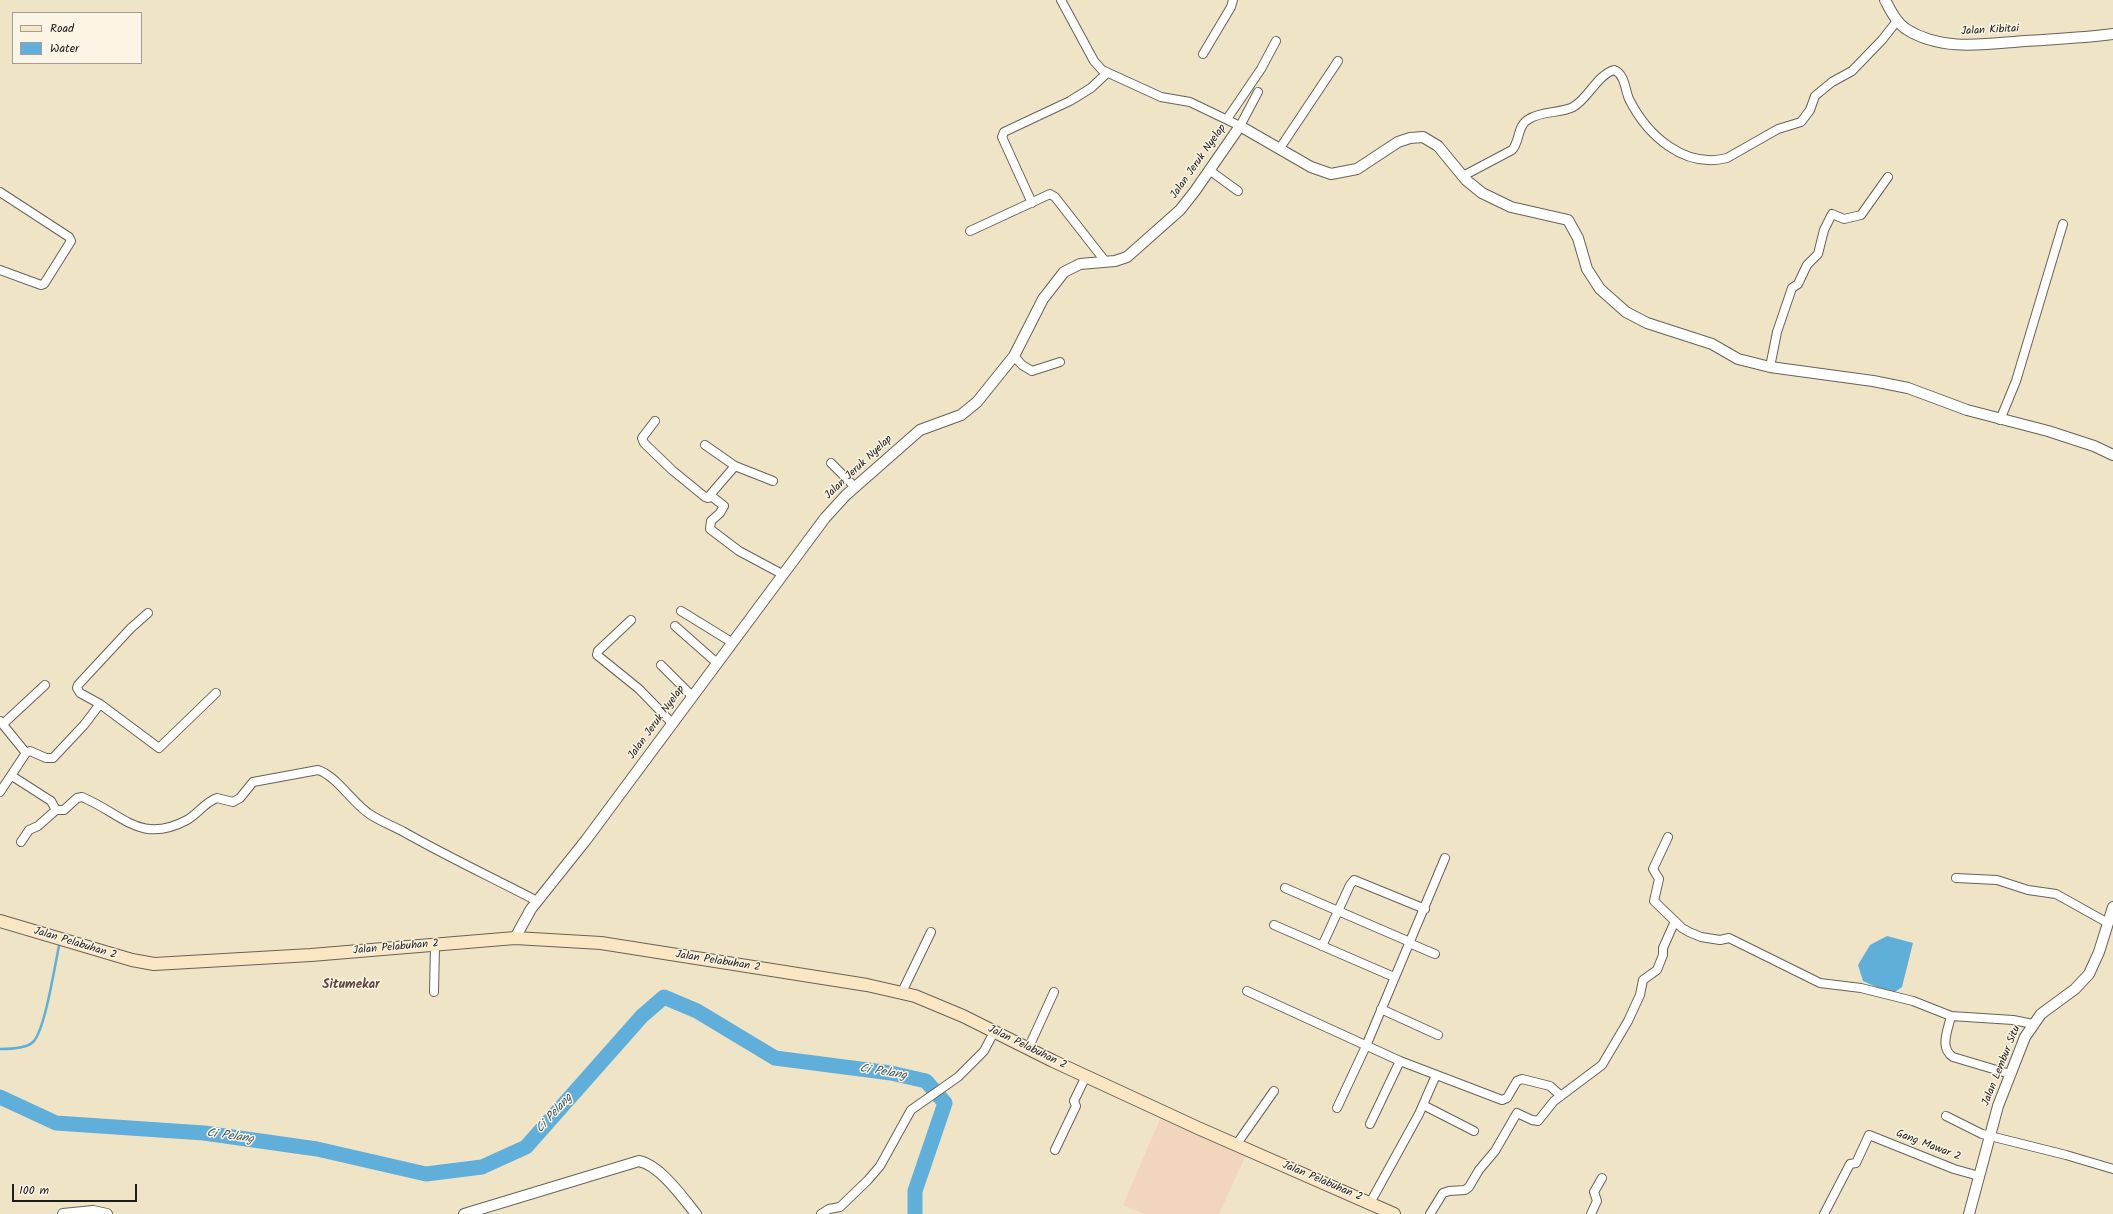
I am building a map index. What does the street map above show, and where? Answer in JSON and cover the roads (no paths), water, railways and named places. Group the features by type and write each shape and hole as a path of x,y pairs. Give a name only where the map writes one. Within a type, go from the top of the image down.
{"main road":[{"name":"Jalan Pelabuhan 2","path":"0,921 118,956 154,964 303,956 515,938 600,943 867,985 902,992 929,1001 1028,1049 1236,1145 1394,1214"}],"street":[{"path":"1062,0 1094,61 1107,74 1132,82 1162,97 1190,102 1227,119 1318,170 1338,173 1357,169 1398,142 1410,138 1423,137 1438,146 1463,176 1482,193 1500,203 1523,211 1568,220 1578,238 1583,258 1592,277 1609,298 1626,312 1653,325 1712,344 1738,359 1770,367 1873,381 1908,388 2000,420 2048,431 2094,446 2113,455"},
{"path":"1203,54 1233,0"},
{"name":"Jalan Kibitai","path":"1885,0 1897,21 1910,30 1936,40 1974,45 2079,38 2113,34"},
{"path":"1463,176 1512,150 1516,146 1521,129 1529,118 1574,107 1614,70 1621,75 1628,96 1641,118 1654,135 1666,145 1682,154 1704,160 1727,158 1778,129 1800,122 1807,116 1815,96 1820,91 1852,71 1882,40 1897,21"},
{"path":"1227,119 1248,85 1261,68 1276,41"},
{"path":"1280,148 1338,61"},
{"path":"1032,202 1002,137 1004,132 1070,101 1091,88 1107,74"},
{"path":"1240,126 1258,92"},
{"name":"Jalan Jeruk Nyelap","path":"515,938 537,901 586,840 672,722 733,643 782,574 832,510 855,487 920,430 936,423 954,418 972,408 1014,356 1044,299 1060,276 1069,268 1080,264 1122,259 1132,253 1180,210 1240,126"},
{"path":"1210,170 1238,191"},
{"path":"1770,367 1777,332 1792,288 1798,284 1807,265 1818,254 1832,214 1844,219 1861,216 1888,177"},
{"path":"0,192 69,237 71,241 44,284 41,285 0,270"},
{"path":"970,231 1048,194 1055,197 1105,261"},
{"path":"2000,420 2016,381 2026,343 2038,309 2063,224"},
{"path":"1014,356 1022,365 1032,371 1060,362"},
{"path":"655,421 643,436 642,441 672,470 705,497 708,498 735,466"},
{"path":"705,445 735,466 773,481"},
{"path":"831,463 855,487"},
{"path":"710,495 724,506 711,521 710,529 739,551 782,574"},
{"path":"681,611 733,643"},
{"path":"148,613 78,685 77,688 80,693 100,704 159,748 216,693"},
{"path":"631,620 598,651 597,655 639,689 672,722"},
{"path":"675,626 717,663"},
{"path":"661,665 692,696"},
{"path":"26,753 1,722 45,685"},
{"path":"26,753 30,752 46,758 53,758 84,725 100,704"},
{"path":"0,792 26,753"},
{"path":"21,842 29,830 38,826 56,810 64,810 77,798 82,797 131,825 161,830 172,827 189,819 217,798 230,802 236,800 253,782 318,770 324,772 334,780 354,802 371,815 459,863 537,901"},
{"path":"12,776 51,801 56,810"},
{"path":"1668,837 1653,869 1659,879 1654,901 1682,928 1701,937 1720,940 1729,938 1820,983 1861,988 1913,1001 1951,1016 2013,1020 2033,1024"},
{"path":"1337,1108 1366,1046 1409,942 1425,909 1445,858"},
{"path":"1956,878 1997,880 2028,890 2056,894 2108,923"},
{"path":"1322,946 1351,882 1356,879 1425,909"},
{"path":"1285,888 1338,910 1435,954"},
{"name":"Jalan Lembur Situ","path":"1968,1214 1998,1106 2010,1074 2033,1024 2047,1008 2081,984 2089,974 2099,952 2113,907"},
{"path":"1430,1214 1446,1191 1465,1190 1469,1187 1479,1170 1495,1151 1517,1113 1532,1120 1538,1121 1548,1107 1602,1065 1628,1021 1640,995 1643,980 1657,970 1663,955 1663,948 1675,921"},
{"path":"1274,925 1394,977"},
{"path":"902,992 931,932"},
{"path":"434,992 435,945"},
{"path":"1247,991 1400,1061 1502,1100 1507,1098 1517,1081 1522,1079 1550,1086 1561,1096"},
{"path":"1028,1049 1054,992"},
{"path":"1381,1010 1438,1035"},
{"path":"1951,1016 1945,1040 1947,1053 1954,1057 2010,1074"},
{"path":"821,1214 828,1209 842,1205 868,1180 885,1158 909,1113 927,1098 958,1077 984,1051 994,1032"},
{"path":"1370,1124 1400,1061"},
{"path":"1370,1203 1423,1105 1436,1075"},
{"path":"1056,1150 1076,1106 1074,1102 1086,1076"},
{"path":"1236,1145 1274,1091"},
{"path":"1423,1105 1474,1130"},
{"path":"1946,1116 1990,1137 2066,1155 2113,1170"},
{"name":"Gang Mawar 2","path":"1824,1214 1850,1164 1856,1163 1869,1135 1954,1169 1979,1176"},
{"path":"464,1214 639,1161 649,1164 665,1178 696,1214"},
{"path":"1592,1214 1597,1201 1594,1192 1602,1178"},
{"path":"63,1214 93,1211 107,1214"}],"water":[{"path":"1887,936 1913,943 1902,987 1892,994 1863,981 1858,965 1870,945"}],"waterway":[{"path":"0,1049 17,1048 26,1046 33,1042 42,1025 59,946"},
{"name":"Ci Pelang","path":"0,1097 56,1123 204,1133 317,1149 426,1174 482,1167 526,1147 642,1016 664,997 697,1011 775,1058 891,1073 926,1081 945,1103 915,1191 915,1214"}],"district":[{"name":"Situmekar","path":"351,986"}]}
